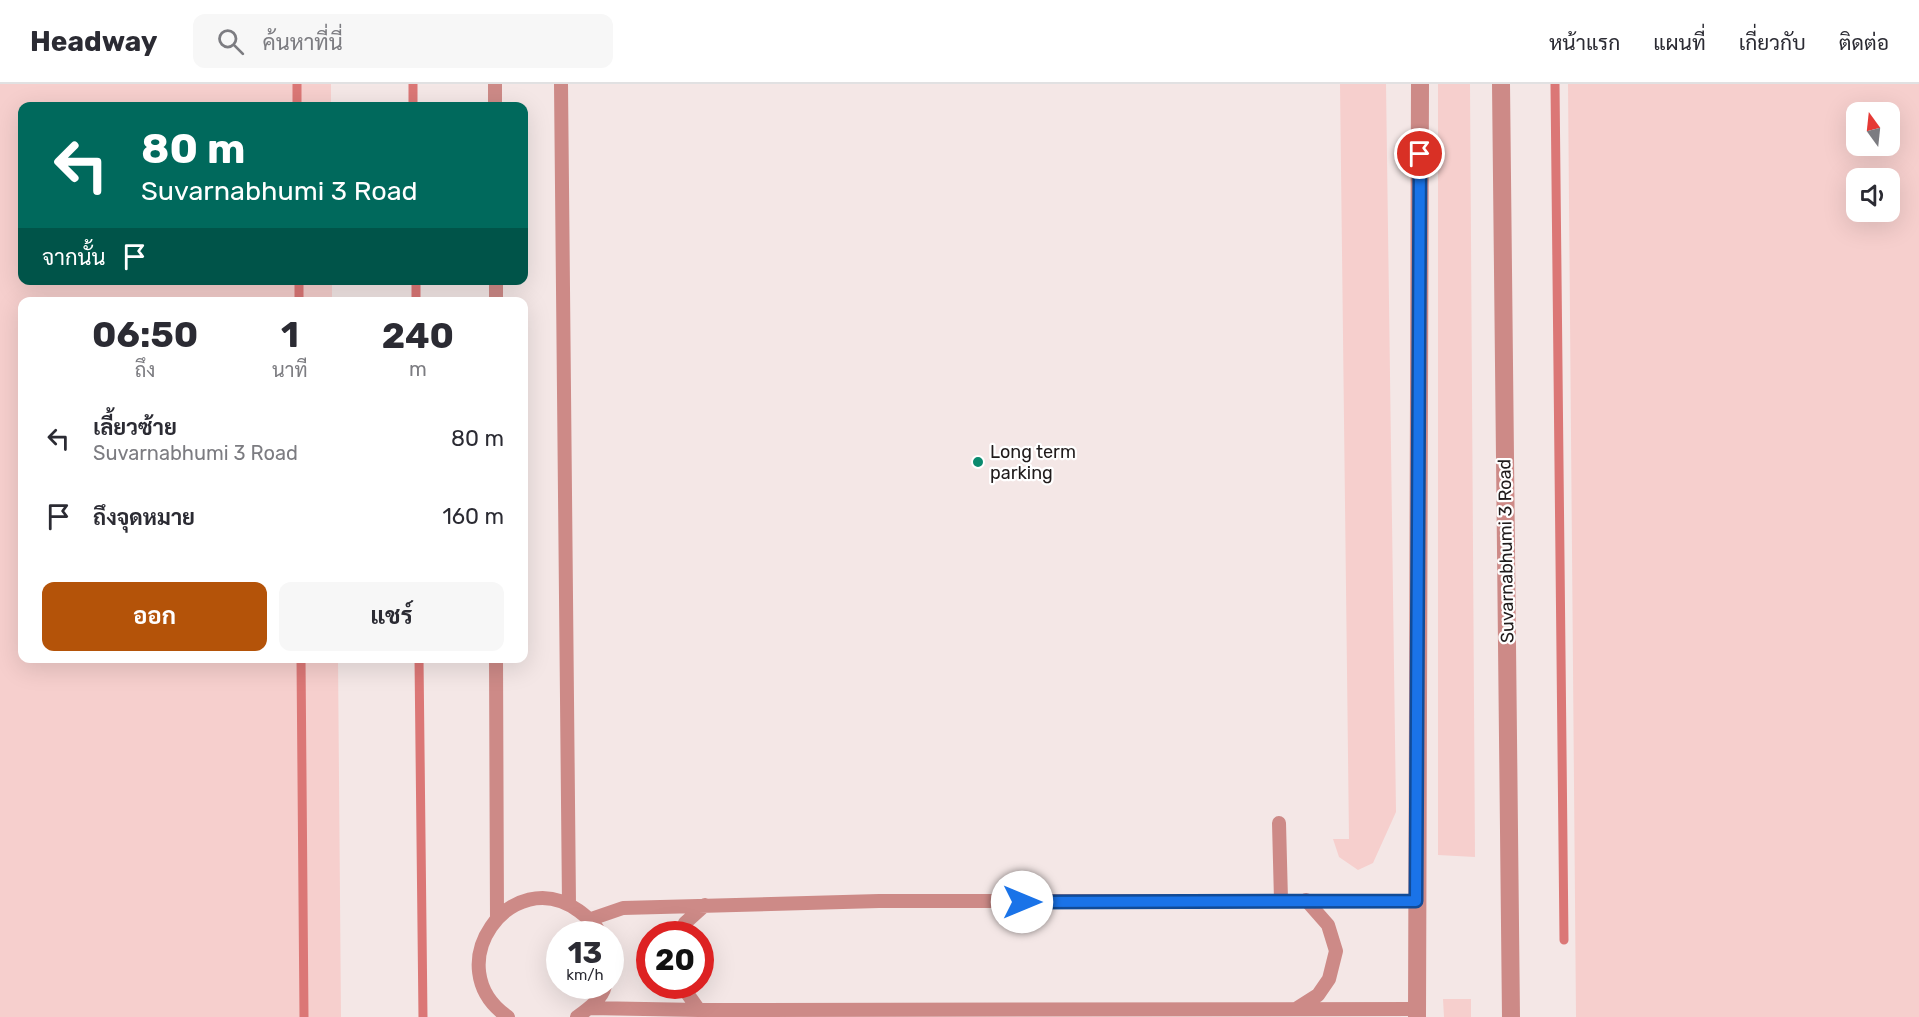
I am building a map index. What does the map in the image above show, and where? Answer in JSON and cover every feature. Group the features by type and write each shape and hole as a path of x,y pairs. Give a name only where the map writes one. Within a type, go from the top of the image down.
{"street":[{"path":"1417,1013 1420,84"},
{"name":"Suvarnabhumi 3 Road","path":"1502,84 1511,1017"}],"lane":[{"path":"495,84 495,102"},
{"path":"561,84 569,904"},
{"path":"496,663 497,918"},
{"path":"1279,823 1281,900"},
{"path":"502,1015 486,994 479,975 478,954 485,934 497,918 512,906 531,900 550,899 569,904 591,920 623,908 705,905 879,901 1416,901"},
{"path":"1296,1009 1318,995 1329,979 1336,951 1328,926 1306,900"},
{"path":"687,921 705,905"},
{"path":"577,1017 598,999"},
{"path":"691,999 699,1010"},
{"path":"590,1008 699,1010 1296,1009 1417,1013"}],"shaded area":[{"path":"0,84 331,84 331,102 18,102 18,285 332,285 332,297 18,297 18,663 338,663 341,1017 0,1017"},
{"path":"1340,84 1386,84 1396,812 1373,863 1358,870 1339,857 1333,839 1349,839"},
{"path":"1438,84 1470,84 1475,857 1438,855"},
{"path":"1568,84 1919,84 1919,1017 1576,1017"},
{"path":"1443,999 1471,999 1471,1017 1444,1017"}],"waterway":[{"path":"297,84 297,102"},
{"path":"413,84 413,102"},
{"path":"1555,84 1564,940"},
{"path":"299,285 299,297"},
{"path":"416,285 416,297"},
{"path":"301,663 304,1017"},
{"path":"419,663 423,1017"}],"place":[{"name":"Long term parking","path":"978,462"}],"route":[{"path":"1022,902 1416,901 1420,154"}]}
